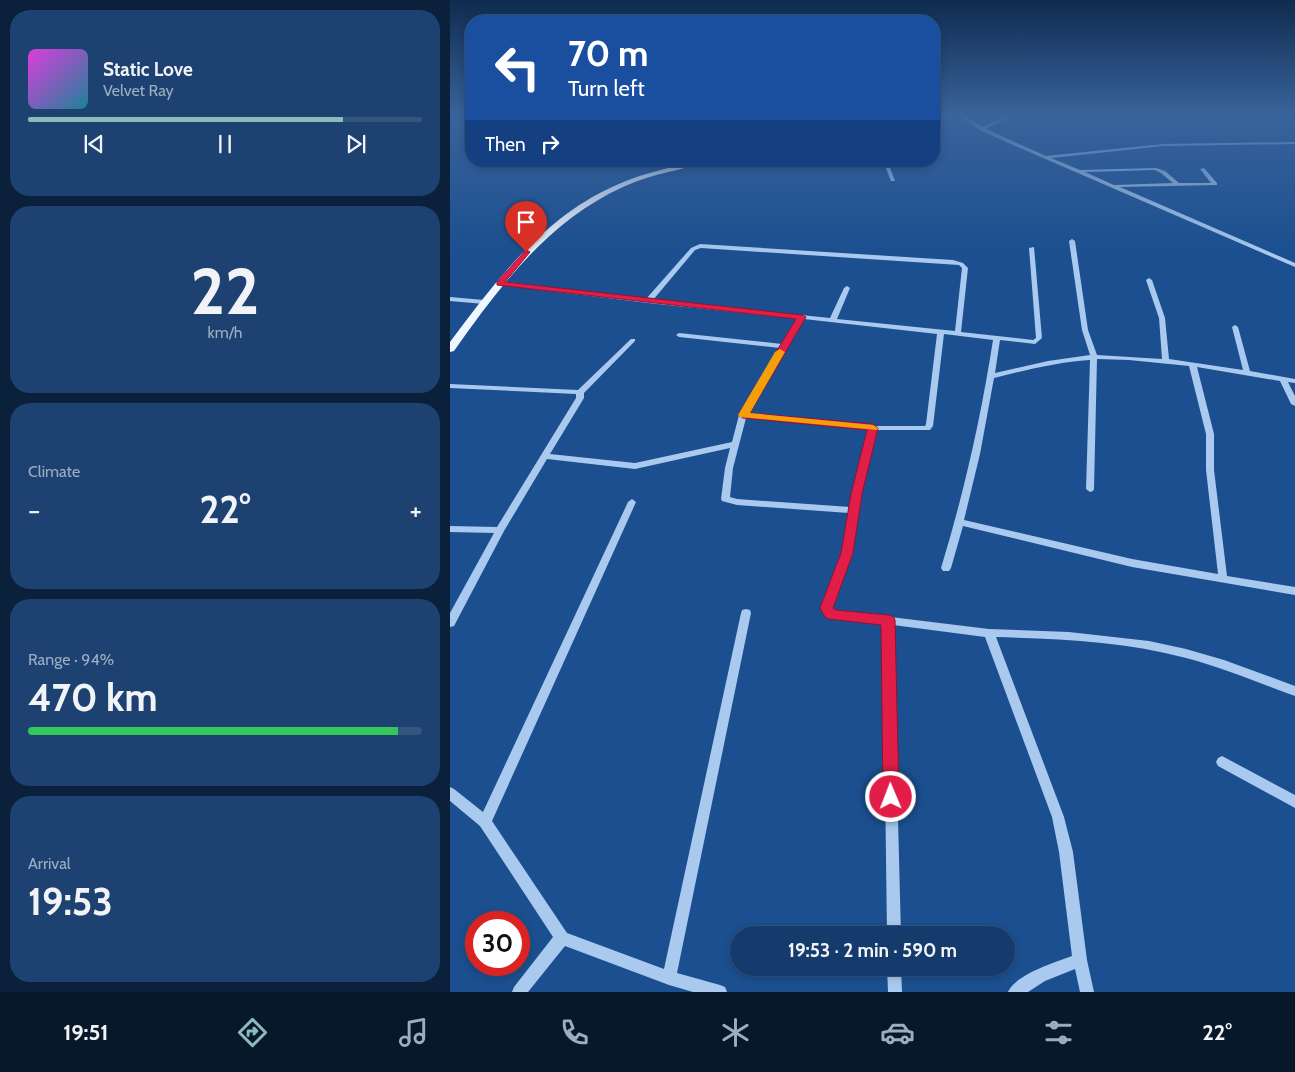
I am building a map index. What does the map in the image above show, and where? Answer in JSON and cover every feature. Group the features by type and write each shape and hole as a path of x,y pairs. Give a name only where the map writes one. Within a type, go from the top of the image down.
{"main road":[{"path":"450,349 484,302 526,252 550,229 587,202 614,188 651,174 679,167"}],"street":[{"path":"1053,160 1295,265"},
{"path":"888,167 893,180"},
{"path":"1078,171 1156,169 1163,172 1178,185"},
{"path":"1113,186 1215,184 1202,170"},
{"path":"1072,241 1085,330 1094,358 1090,489"},
{"path":"648,302 693,248 700,246 953,262 961,264 964,268 958,333"},
{"path":"500,283 648,302 1035,342 1039,338 1032,248"},
{"path":"1149,280 1162,318 1166,362"},
{"path":"833,320 847,288"},
{"path":"450,298 484,302"},
{"path":"802,317 743,415 729,468 725,499 737,502 854,510"},
{"path":"1236,327 1246,372"},
{"path":"743,415 873,428 927,428 930,424 941,332"},
{"path":"679,335 784,346"},
{"path":"946,568 960,522 992,376 997,337"},
{"path":"450,623 500,530 580,398 580,392 633,340"},
{"path":"992,376 1034,366 1094,358 1166,362 1246,372 1295,381"},
{"path":"1193,366 1210,434 1210,470 1224,579"},
{"path":"1283,379 1295,404"},
{"path":"450,386 580,392"},
{"path":"873,428 854,510 847,553 827,608 829,613 989,633 1064,635 1148,645 1181,652 1295,691"},
{"path":"546,456 635,466 735,444"},
{"path":"484,822 632,502"},
{"path":"960,522 1132,563 1295,591"},
{"path":"450,529 500,530"},
{"path":"669,978 746,612"},
{"path":"888,620 894,926"},
{"path":"989,633 1058,817 1066,852 1080,960 1087,992"},
{"path":"1222,762 1295,802"},
{"path":"450,793 484,822 562,938 669,978 720,992"},
{"path":"519,992 562,938"},
{"path":"1015,992 1040,976 1080,960"},
{"path":"894,976 895,992"}],"slow traffic":[{"path":"780,352 743,415 873,428"}],"route":[{"path":"526,252 500,283 648,302 802,317 743,415 873,428 856,494 847,553 830,594 827,608 829,613 836,615 888,620 891,797"}]}
